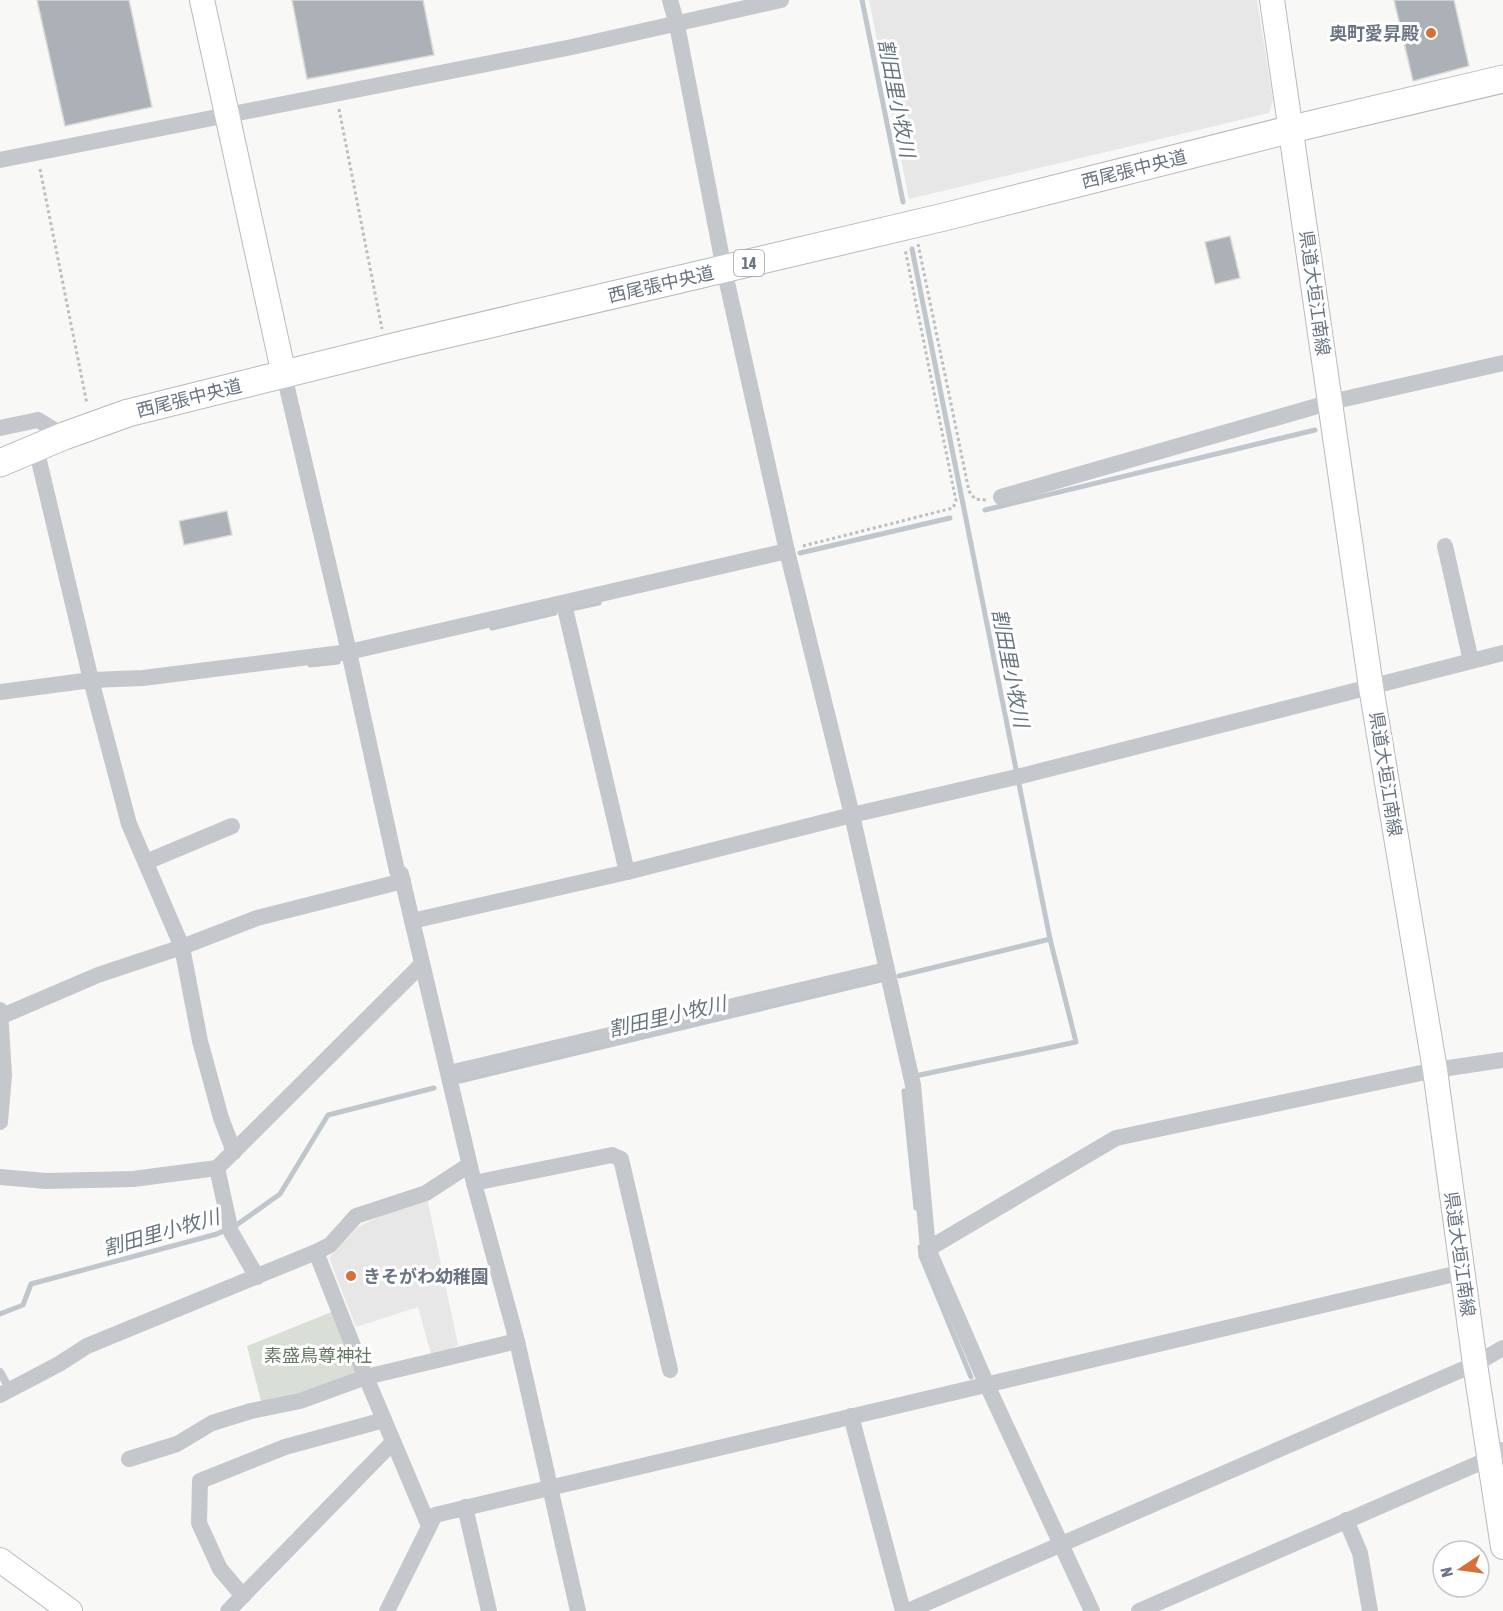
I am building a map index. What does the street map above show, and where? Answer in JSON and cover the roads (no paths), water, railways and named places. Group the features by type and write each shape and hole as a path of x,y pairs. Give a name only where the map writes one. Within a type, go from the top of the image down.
{"main road":[{"path":"202,0 284,375"},
{"name":"県道大垣江南線","path":"1272,0 1371,687 1435,1070 1475,1364 1497,1454 1503,1547"},
{"name":"西尾張中央道","path":"0,463 64,436 128,413 386,349 907,226 1292,129 1503,79"},
{"path":"0,1560 70,1611"}],"street":[{"path":"670,0 677,25 724,269 787,550 852,815 913,1085 928,1249 987,1385 1092,1611"},
{"path":"0,160 677,25 781,0"},
{"path":"1001,497 1331,402 1503,363"},
{"path":"284,375 349,652 397,871 401,874 403,881 469,1165 516,1341 578,1611"},
{"path":"0,428 38,420 64,436"},
{"path":"36,448 129,824 182,947 200,1041 221,1118 234,1152"},
{"path":"1445,546 1470,662"},
{"path":"0,692 92,680 143,678 349,652 564,604 787,550"},
{"path":"564,604 627,872"},
{"path":"412,921 627,872 852,815 1019,777 1503,653"},
{"path":"146,862 232,826"},
{"path":"0,1122 4,1076 1,1014 98,975 182,947 257,918 403,881"},
{"path":"0,1177 46,1181 133,1179 217,1168 422,964"},
{"path":"448,1073 886,970"},
{"path":"928,1249 1116,1138 1435,1070 1503,1060"},
{"path":"474,1183 612,1155 621,1159 670,1370"},
{"path":"5,1392 59,1364 87,1346 316,1252 330,1245 356,1216 426,1193 469,1165"},
{"path":"217,1168 229,1228 257,1277"},
{"path":"316,1252 429,1526"},
{"path":"387,1611 435,1515 1463,1272"},
{"path":"129,1459 177,1444 212,1423 251,1411 300,1401 366,1377 516,1341"},
{"path":"851,1416 906,1611 1475,1364 1503,1348"},
{"path":"243,1596 220,1569 200,1523 200,1481 285,1448 384,1420"},
{"path":"228,1611 393,1442"},
{"path":"1139,1611 1181,1604 1346,1520 1497,1454"},
{"path":"465,1507 489,1611"},
{"path":"1346,1520 1360,1553 1370,1611"}],"lane":[{"path":"0,1372 5,1392"}],"waterway":[{"name":"割田里小牧川","path":"862,0 903,202"},
{"name":"割田里小牧川","path":"899,976 1050,939 912,249"},
{"path":"985,510 1315,430"},
{"path":"800,553 950,518"},
{"path":"571,609 599,603"},
{"path":"492,628 555,613"},
{"path":"310,665 338,662"},
{"path":"920,1075 1076,1042 1050,939"},
{"name":"割田里小牧川","path":"460,1081 881,980"},
{"name":"割田里小牧川","path":"0,1314 23,1305 31,1284 217,1234 238,1224 280,1194 328,1115 434,1088"},
{"path":"904,1091 916,1208"},
{"path":"920,1247 921,1256 971,1377"}],"place":[{"name":"奥町愛昇殿","path":"1431,33"},
{"name":"きそがわ幼稚園","path":"351,1276"}],"park label":[{"name":"素盛鳥尊神社","path":"318,1355"}]}
